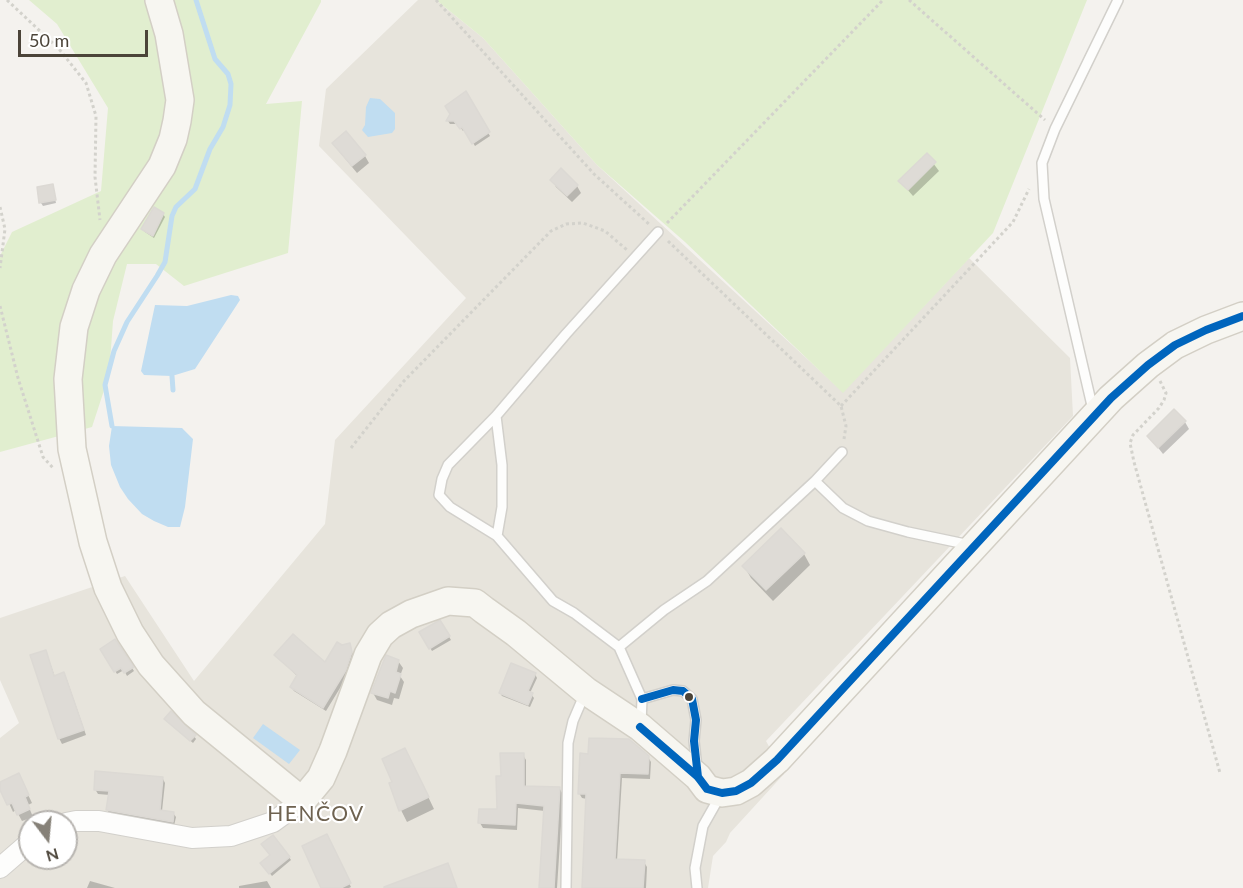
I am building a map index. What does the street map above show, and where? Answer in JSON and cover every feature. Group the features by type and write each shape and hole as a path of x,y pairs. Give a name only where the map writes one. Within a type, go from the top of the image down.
{"street":[{"path":"159,0 169,34 180,100 177,121 173,139 162,166 103,255 86,290 74,327 68,379 72,449 93,542 108,588 130,633 146,657 194,713 302,801"},
{"path":"78,821 99,821 192,838 231,836 273,822 302,801 321,778 368,655 380,635 391,625 411,614 448,601 475,603 516,633 586,691 640,727 698,777 707,789 722,794 736,791 751,783 777,760 1111,398 1148,365 1190,337 1243,315"},
{"path":"0,868 18,852"}],"lane":[{"path":"1094,416 1044,199 1042,163 1055,129 1118,0"},
{"path":"640,727 642,699 618,647 574,613 553,601 497,536 450,507 439,495 448,465 496,416 658,232"},
{"path":"496,416 502,476 502,507 497,536"},
{"path":"618,647 664,610 706,581 815,481 842,452"},
{"path":"815,481 843,508 868,520 908,532 973,546"},
{"path":"642,699 674,690 683,691 692,699 696,720 694,741 698,777"},
{"path":"566,888 568,744 573,721 586,691"},
{"path":"697,888 695,868 703,826 722,794"}],"path":[{"path":"7,0 59,49 86,83 96,116 95,177 100,222"},
{"path":"436,0 464,31"},
{"path":"658,232 883,0"},
{"path":"909,0 1055,129"},
{"path":"842,452 846,426 841,406 1013,222 1042,163"},
{"path":"0,207 5,229 0,268"},
{"path":"351,448 403,382 551,231 566,224 583,223 605,231 635,257"},
{"path":"0,306 18,378 43,457 57,471"},
{"path":"1148,365 1163,384 1166,393 1160,408 1133,435 1130,443 1220,773"}],"shaded area":[{"path":"418,0 436,0 483,38 597,165 843,392 969,258 1070,358 1073,416 766,741 784,774 730,833 726,842 713,856 708,888 0,888 0,738 19,723 0,680 0,618 125,576 194,681 325,524 335,440 466,298 319,146 326,89"}],"green space":[{"path":"29,0 321,0 321,2 266,104 302,101 288,253 184,286 156,264 127,264 113,321 109,375 92,427 0,452 0,256 12,232 101,191 108,108 57,24"},
{"path":"436,0 1087,0 993,233 843,393 685,242 597,165 483,38"}],"water":[{"path":"370,98 380,99 395,113 395,129 392,133 368,137 362,130"},
{"path":"231,295 238,296 240,300 195,369 172,376 144,375 141,371 155,305 187,306"},
{"path":"112,426 182,428 193,439 185,507 180,527 168,527 154,521 142,514 128,499 111,465 109,446"},
{"path":"263,724 300,750 289,764 253,738"}],"building":[{"path":"466,91 490,132 472,144 462,127 460,129 454,121 446,121 450,114 445,106"},
{"path":"346,131 366,155 352,166 332,143"},
{"path":"927,153 936,162 908,190 898,181"},
{"path":"561,168 578,185 567,196 550,180"},
{"path":"53,184 56,200 39,203 37,187"},
{"path":"154,207 164,213 153,236 141,229"},
{"path":"1174,409 1186,421 1158,448 1147,436"},
{"path":"781,528 805,553 766,590 742,566"},
{"path":"440,620 450,636 429,649 419,632"},
{"path":"293,634 325,662 337,642 342,645 350,643 352,652 346,670 323,708 290,687 297,675 274,655"},
{"path":"115,639 134,667 124,673 121,668 114,672 100,649"},
{"path":"46,650 54,676 64,672 84,730 58,739 30,655"},
{"path":"386,655 399,660 396,672 401,674 395,693 390,691 388,698 371,693"},
{"path":"511,663 536,673 528,691 533,693 528,705 499,693"},
{"path":"171,711 196,735 190,741 164,719"},
{"path":"589,738 629,739 649,756 648,774 620,773 615,859 645,860 643,888 582,888 586,794 578,794 580,753 588,754"},
{"path":"405,748 429,797 399,811 389,783 392,782 382,759"},
{"path":"500,753 524,753 524,786 560,787 554,888 539,888 544,806 516,803 515,825 478,823 479,809 497,809 496,776 501,776"},
{"path":"95,771 163,777 160,810 174,812 173,822 106,810 109,791 94,790"},
{"path":"19,773 29,795 25,797 30,809 18,810 17,815 12,803 7,805 0,790 0,782"},
{"path":"327,834 351,883 341,888 321,888 302,846"},
{"path":"273,835 290,857 269,874 260,863 270,855 261,844"},
{"path":"448,863 457,888 384,888 384,887"}],"waterway":[{"path":"112,426 105,385 114,351 127,322 165,262 172,216 176,207 195,189 210,149 223,127 230,105 231,84 228,74 215,59 196,0"},
{"path":"172,376 173,390"}],"transit line":[{"path":"640,727 698,777 707,789 722,793 736,791 751,783 777,760 1111,398 1148,365 1175,345 1243,316"},
{"path":"642,699 673,690 683,691 692,699 696,720 694,741 698,777"}],"district":[{"name":"HENČOV","path":"316,814"}]}
